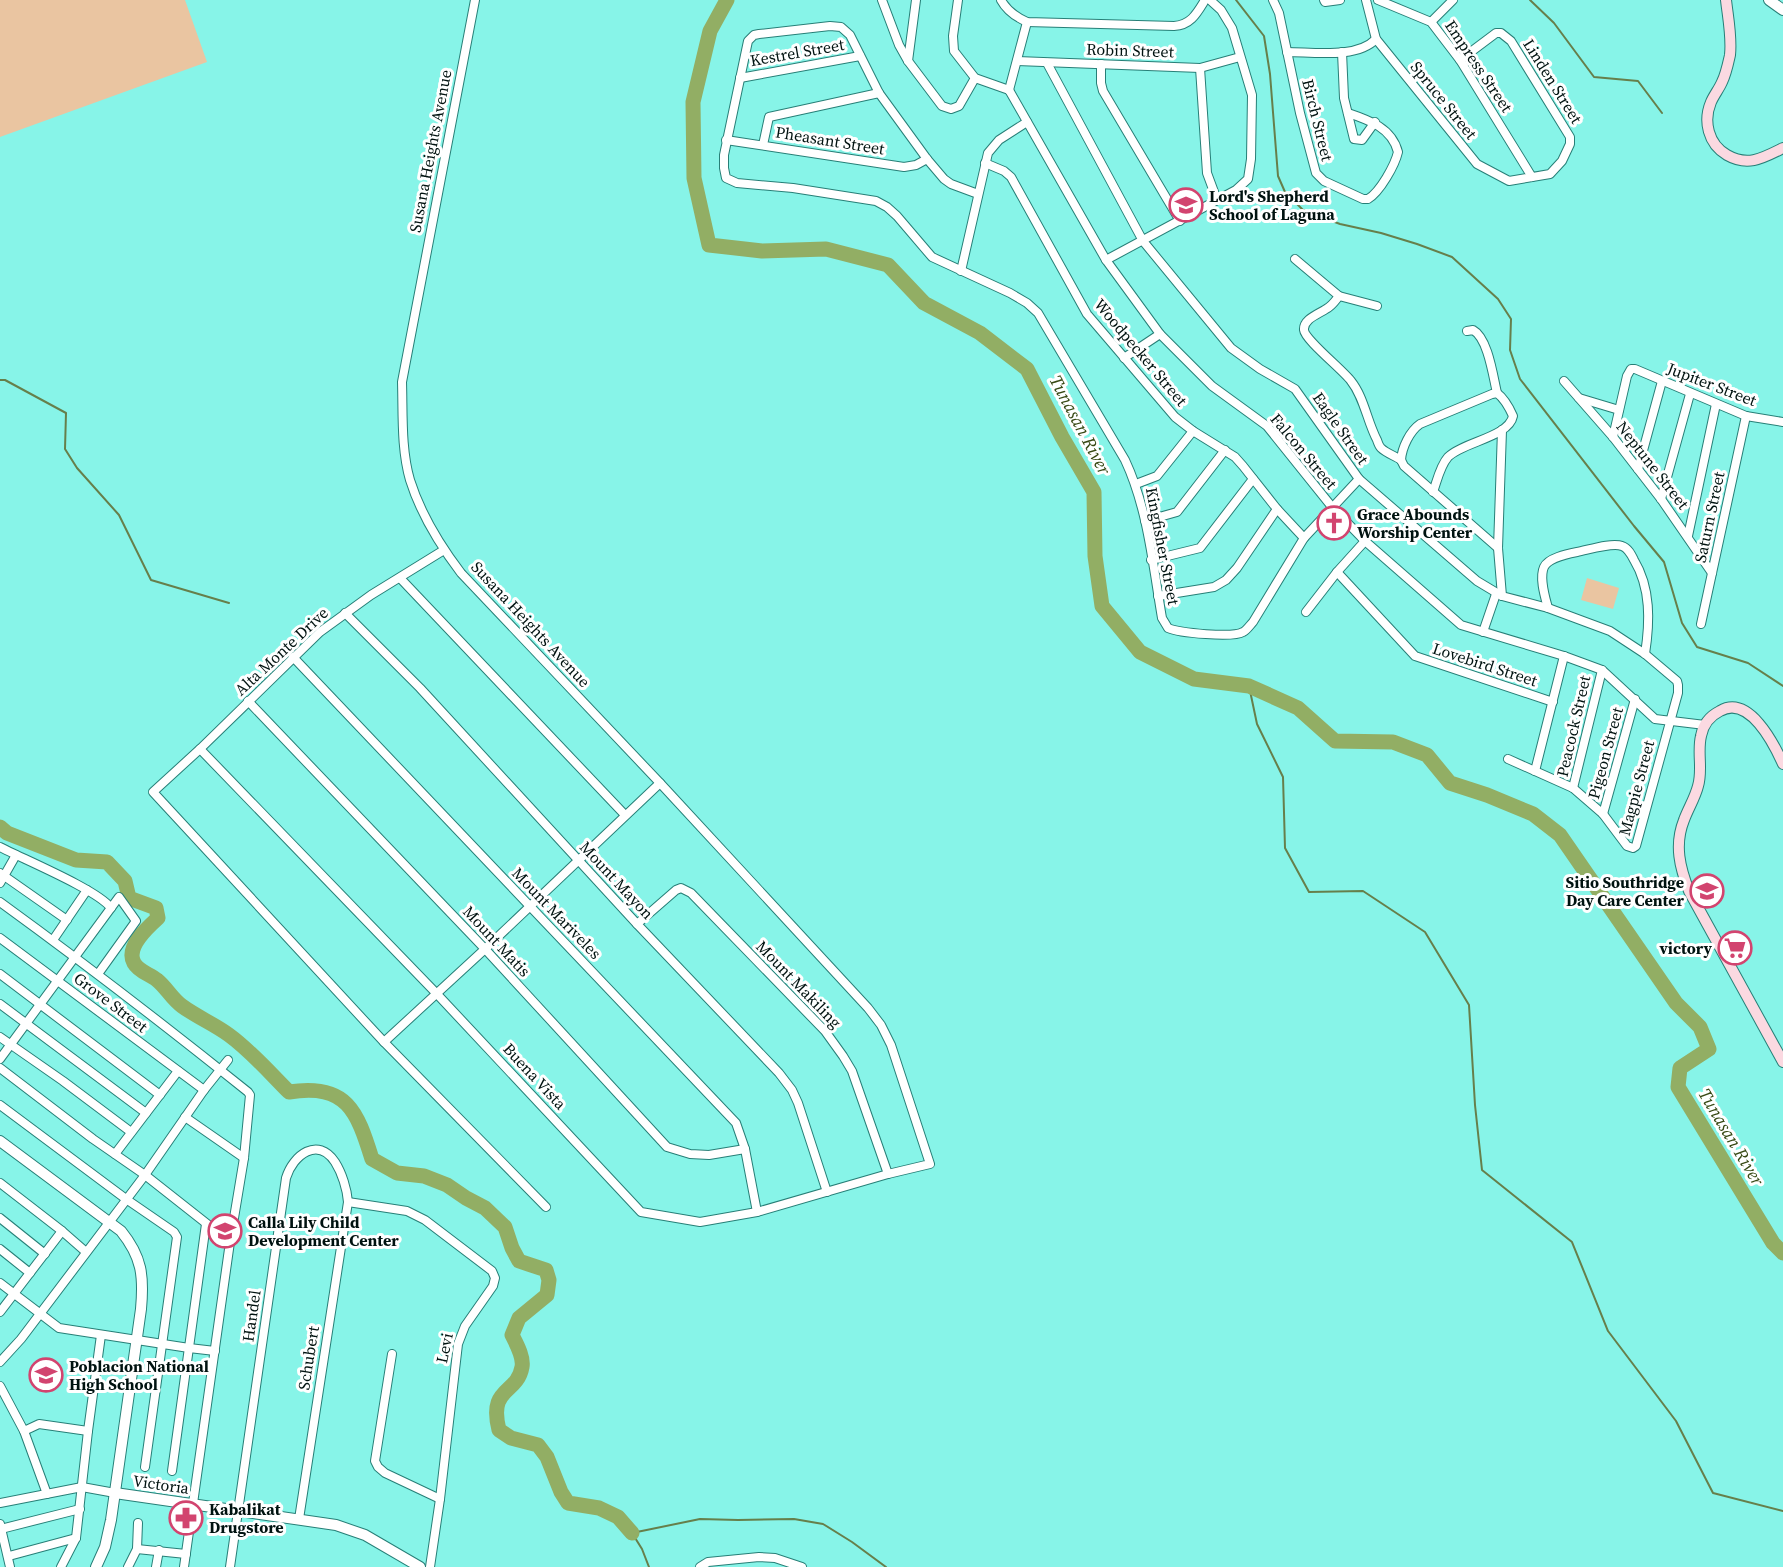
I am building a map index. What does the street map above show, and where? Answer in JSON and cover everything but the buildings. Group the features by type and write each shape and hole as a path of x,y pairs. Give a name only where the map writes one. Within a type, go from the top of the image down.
{"main road":[{"path":"1726,0 1730,54 1722,83 1711,102 1707,129 1710,138 1728,156 1744,160 1763,159 1783,148"},
{"path":"1783,764 1767,734 1755,719 1743,711 1724,709 1709,719 1701,735 1699,786 1684,820 1678,842 1680,866 1689,891 1783,1062"}],"street":[{"name":"Susana Heights Avenue","path":"475,0 402,382 403,434 410,478 423,513 444,550 461,573 660,783 868,1008 881,1025 891,1046 930,1164"},
{"path":"882,0 899,45 908,61 942,106 951,109 959,106 975,78"},
{"path":"908,61 916,0"},
{"path":"958,0 952,44 957,57 975,78 1009,90 1027,22"},
{"path":"1001,0 1004,7 1011,13 1027,22 1180,26 1191,21 1205,0"},
{"path":"1106,260 1244,185 1248,179 1251,159 1252,95 1232,28 1221,10 1210,0"},
{"name":"Birch Street","path":"1274,0 1300,113 1318,177 1363,199 1368,199 1373,196 1393,166 1398,152 1393,139 1376,122 1348,113"},
{"path":"1324,0 1325,2 1340,0"},
{"name":"Spruce Street","path":"1366,0 1376,39 1474,162 1506,180 1532,177"},
{"name":"Empress Street","path":"1378,0 1431,22 1460,60 1532,177"},
{"path":"1431,22 1453,0"},
{"path":"1769,0 1783,10"},
{"path":"726,140 748,41 754,35 830,26 842,27 850,35 879,93 927,159 951,184 978,194"},
{"name":"Linden Street","path":"1460,60 1496,33 1507,36 1566,129 1570,137 1570,144 1562,161 1550,174 1532,177"},
{"path":"1287,52 1360,50 1376,39"},
{"path":"1342,52 1344,98 1354,140 1358,141 1366,135 1376,122"},
{"name":"Kestrel Street","path":"740,78 860,56"},
{"name":"Robin Street","path":"1017,61 1200,68 1240,57"},
{"name":"Eagle Street","path":"1047,63 1143,241 1231,348 1260,369 1295,389 1359,479 1477,581 1499,595 1548,608 1610,631 1674,677 1678,685 1678,693 1669,722"},
{"path":"1101,64 1103,91 1180,220"},
{"path":"1200,68 1207,173 1217,200"},
{"name":"Falcon Street","path":"1009,90 1106,260 1160,334 1212,386 1267,426 1332,507 1365,541 1461,625 1602,670 1655,719 1705,725"},
{"path":"763,145 769,117 879,93"},
{"path":"961,271 985,163 992,146 1027,122"},
{"name":"Pheasant Street","path":"726,140 904,167 916,165 927,159"},
{"name":"Kingfisher Street","path":"726,140 724,155 726,178 737,183 793,188 876,201 897,216 933,257 1010,293 1038,313 1125,460 1136,484 1164,623 1173,630 1232,635 1244,632 1253,622 1304,538 1359,479"},
{"name":"Woodpecker Street","path":"985,163 1004,171 1013,179 1084,310 1124,358 1175,417 1225,450 1244,466 1276,509 1304,538"},
{"path":"1295,259 1340,296 1377,306"},
{"path":"1340,296 1308,321 1304,327 1304,333 1353,382 1369,426 1381,448 1401,459"},
{"path":"1433,492 1447,458 1462,448 1510,425 1513,416 1509,405 1497,393 1483,340 1478,332 1467,331"},
{"path":"1124,358 1160,334"},
{"name":"Jupiter Street","path":"1619,410 1627,376 1631,369 1635,369 1746,416 1783,422"},
{"name":"Neptune Street","path":"1563,381 1613,436 1688,536 1712,573"},
{"path":"1638,469 1662,381"},
{"path":"1497,393 1416,427 1402,452 1401,459 1404,466 1498,548"},
{"path":"1661,500 1690,394"},
{"path":"1578,398 1619,410 1613,436"},
{"path":"1688,536 1716,404"},
{"name":"Saturn Street","path":"1701,624 1746,416"},
{"path":"1483,632 1499,595 1498,548 1502,430"},
{"path":"1136,484 1157,476 1193,431"},
{"path":"1145,521 1177,512 1225,450"},
{"path":"1151,560 1200,548 1253,479"},
{"path":"1158,596 1220,585 1232,575 1276,509"},
{"path":"1306,612 1365,541"},
{"path":"1548,608 1543,575 1544,567 1550,561 1611,545 1623,546 1629,551 1646,586 1648,632 1645,654"},
{"name":"Alta Monte Drive","path":"384,1042 153,792 320,632 371,595 444,550"},
{"name":"Lovebird Street","path":"1337,572 1415,656 1552,702"},
{"path":"400,578 625,815"},
{"name":"Mount Mayon","path":"345,613 432,700 578,861 785,1080 798,1103 827,1192"},
{"path":"1535,771 1564,656"},
{"name":"Mount Mariveles","path":"293,657 731,1117 736,1123 745,1149 757,1212"},
{"name":"Peacock Street","path":"1574,788 1602,670"},
{"name":"Pigeon Street","path":"1603,814 1635,699"},
{"name":"Mount Matis","path":"248,701 485,949 667,1147 690,1154 709,1155 745,1149"},
{"name":"Magpie Street","path":"1508,759 1574,788 1603,814 1630,848 1636,846 1669,722"},
{"name":"Buena Vista","path":"200,749 436,993 641,1212 700,1222 757,1212 930,1164"},
{"path":"546,1207 384,1042 660,783"},
{"path":"0,848 87,890 111,908"},
{"path":"16,855 2,877 67,920"},
{"name":"Mount Makiling","path":"637,924 676,890 681,888 691,893 835,1043 852,1071 888,1174"},
{"path":"53,940 87,890"},
{"path":"0,1059 119,897 136,921 98,974"},
{"path":"0,902 76,957 250,1095 244,1158 184,1567"},
{"name":"Grove Street","path":"0,938 204,1090"},
{"path":"0,974 160,1095"},
{"path":"0,1004 146,1113"},
{"path":"0,1037 131,1132"},
{"path":"0,1362 21,1339 145,1175 204,1090 228,1060"},
{"path":"0,1068 145,1175 230,1242"},
{"path":"115,1154 178,1071"},
{"path":"0,1105 174,1232 177,1237 145,1467"},
{"path":"185,1117 244,1158"},
{"path":"0,1141 121,1231 134,1248 141,1268 142,1291 137,1340 115,1492 108,1534 96,1567"},
{"name":"Handel","path":"230,1567 285,1183 292,1163 304,1152 311,1150 319,1150 327,1154 334,1162 347,1190 348,1203"},
{"path":"0,1184 86,1252"},
{"name":"Levi","path":"348,1203 407,1211 425,1220 492,1271 495,1278 493,1286 465,1326 458,1344 430,1567"},
{"name":"Schubert","path":"299,1519 348,1203"},
{"path":"0,1218 45,1254"},
{"path":"172,1471 206,1224"},
{"path":"0,1312 62,1231"},
{"path":"0,1249 30,1273"},
{"path":"0,1283 60,1328 215,1351"},
{"path":"61,1567 76,1538 101,1335"},
{"path":"392,1354 375,1461 385,1473 440,1499"},
{"path":"0,1386 3,1400 24,1431 47,1494"},
{"path":"24,1431 39,1424 88,1431"},
{"path":"0,1503 82,1487 115,1492"},
{"name":"Victoria","path":"115,1492 336,1525 351,1529 420,1567"},
{"path":"10,1567 1,1526 80,1509"},
{"path":"128,1567 137,1549 138,1523"},
{"path":"9,1556 76,1538"},
{"path":"137,1549 186,1554"},
{"path":"156,1567 159,1550"},
{"path":"700,1567 708,1562 759,1557 775,1558 802,1567"}],"shaded area":[{"path":"0,0 185,0 207,62 0,137"},
{"path":"1587,578 1619,588 1613,609 1581,600"}],"waterway":[{"name":"Tunasan River","path":"727,0 710,31 693,102 694,178 709,245 762,251 826,249 888,265 924,303 980,333 1027,369 1094,492 1095,556 1102,606 1140,652 1194,679 1249,686 1298,708 1335,741 1393,742 1427,755 1450,783 1533,814 1560,835 1676,1003 1700,1027 1709,1049 1680,1068 1678,1087 1773,1243 1783,1253"},
{"path":"1236,0 1264,36 1270,74 1278,176 1285,192 1303,210 1340,224 1381,233 1452,257 1498,299 1511,319 1510,350 1520,379 1664,562 1682,623 1697,647 1748,663 1783,686"},
{"path":"1530,0 1554,23 1594,77 1638,81 1662,113"},
{"path":"0,380 5,380 66,413 65,449 77,468 119,515 151,580 229,603"},
{"path":"1249,686 1257,724 1283,777 1285,848 1309,892 1363,891 1425,932 1469,1005 1475,1105 1482,1170 1572,1242 1608,1331 1676,1421 1713,1493 1783,1511"},
{"path":"0,827 7,833 76,860 107,862 125,881 129,898 156,908 158,918 139,938 133,950 132,957 139,969 157,980 182,1006 237,1041 289,1092 309,1090 324,1092 347,1104 361,1127 372,1159 397,1173 424,1176 447,1185 485,1208 505,1227 519,1261 546,1270 549,1280 547,1295 519,1318 512,1335 521,1355 522,1367 519,1376 504,1392 497,1406 499,1430 511,1438 538,1445 547,1457 568,1503 599,1508 618,1517 632,1533"},
{"path":"649,1567 632,1533 700,1519 794,1519 823,1524 886,1567"}],"place":[{"name":"Lord's Shepherd School of Laguna","path":"1186,205"},
{"name":"Grace Abounds Worship Center","path":"1334,523"},
{"name":"Sitio Southridge Day Care Center","path":"1707,891"},
{"name":"victory","path":"1735,948"},
{"name":"Calla Lily Child Development Center","path":"225,1231"},
{"name":"Poblacion National High School","path":"46,1375"},
{"name":"Kabalikat Drugstore","path":"186,1518"}]}
